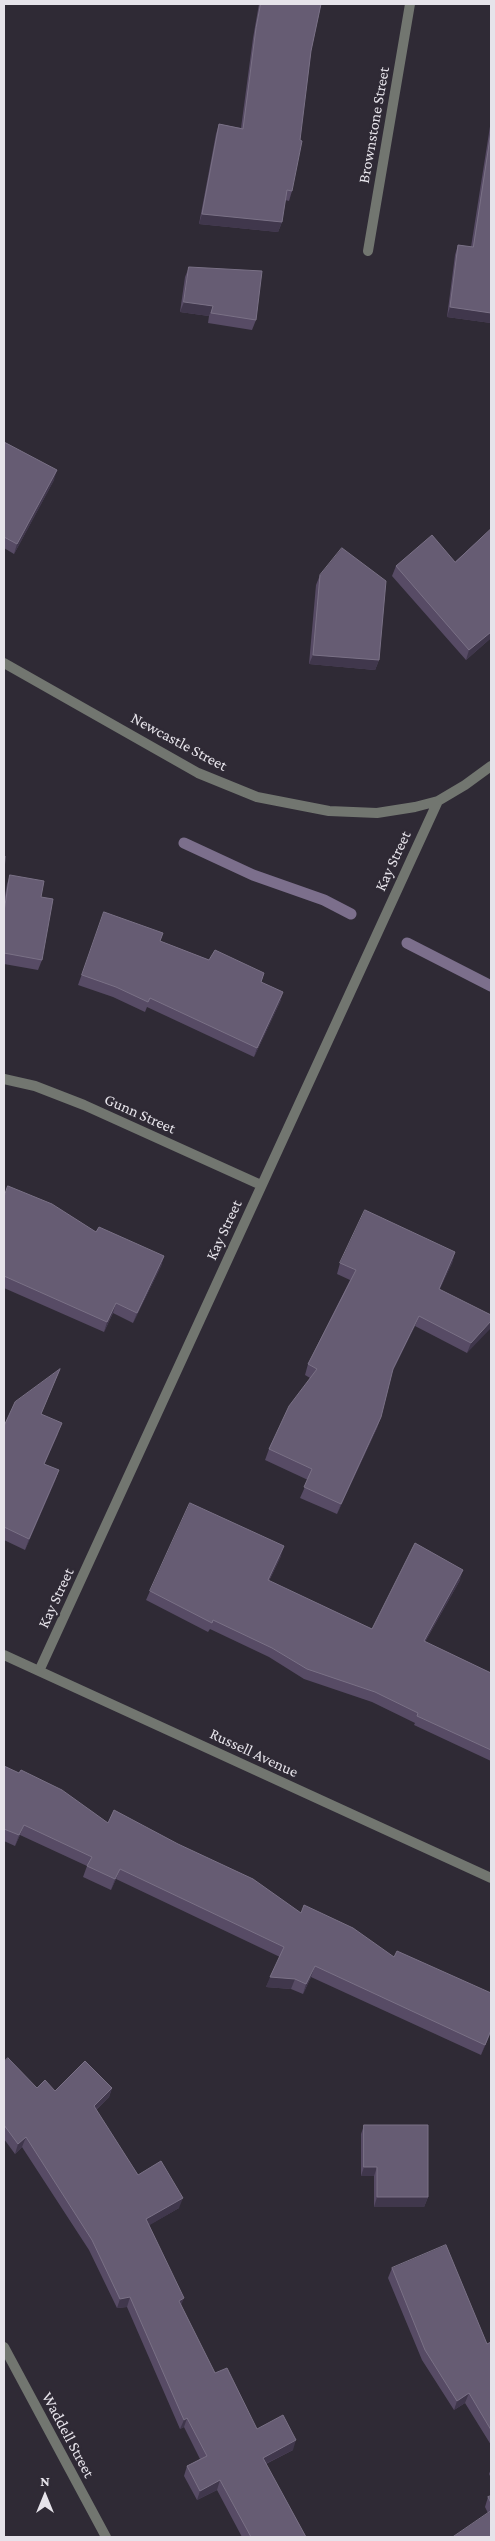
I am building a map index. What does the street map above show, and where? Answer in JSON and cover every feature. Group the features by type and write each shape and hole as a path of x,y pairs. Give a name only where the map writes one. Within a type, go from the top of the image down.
{"street":[{"name":"Brownstone Street","path":"368,251 410,4"},
{"name":"Newcastle Street","path":"4,662 198,773 257,797 329,811 377,813 416,807 438,801 466,785 491,766"},
{"name":"Kay Street","path":"39,1671 438,801"},
{"name":"Gunn Street","path":"4,1079 36,1086 84,1105 261,1185"},
{"name":"Russell Avenue","path":"4,1654 491,1878"},
{"name":"Waddell Street","path":"4,2347 106,2537"}],"building":[{"path":"261,4 321,4 311,51 300,140 302,141 292,191 287,190 282,222 202,214 219,124 243,129 256,28"},
{"path":"491,132 491,313 450,307 458,245 473,247"},
{"path":"189,267 262,271 256,320 211,313 213,306 184,302"},
{"path":"4,442 57,470 17,544 4,537"},
{"path":"491,529 491,632 469,650 396,566 432,535 455,562"},
{"path":"342,548 386,581 379,660 313,655 320,575"},
{"path":"10,875 44,881 41,897 53,899 42,960 4,953 4,912"},
{"path":"104,912 163,933 160,941 209,960 215,950 264,973 261,982 283,992 257,1048 150,998 148,1002 116,987 82,975"},
{"path":"8,1186 52,1204 96,1232 99,1227 164,1256 137,1313 116,1303 107,1322 4,1276 4,1197"},
{"path":"365,1210 455,1252 439,1289 491,1315 491,1321 471,1343 419,1316 393,1369 381,1417 341,1504 304,1487 312,1469 269,1449 289,1406 317,1369 308,1364 356,1270 340,1263"},
{"path":"60,1369 41,1414 62,1423 44,1464 59,1470 29,1539 4,1527 4,1426 15,1402"},
{"path":"190,1503 284,1546 268,1580 372,1629 415,1543 463,1570 424,1641 491,1673 491,1750 417,1716 418,1713 375,1692 307,1669 272,1648 213,1620 212,1623 150,1591"},
{"path":"4,1766 19,1773 21,1770 62,1790 108,1823 114,1810 178,1844 253,1879 301,1913 304,1905 353,1928 394,1957 397,1951 491,1993 491,2030 485,2045 315,1966 306,1984 295,1979 270,1977 284,1947 120,1869 115,1879 87,1866 92,1857 24,1825 19,1835 4,1829"},
{"path":"8,2058 37,2088 45,2080 55,2091 85,2061 112,2088 94,2106 138,2175 161,2161 183,2198 146,2219 184,2298 179,2301 215,2373 227,2368 257,2429 283,2415 296,2440 263,2458 306,2537 251,2537 220,2480 200,2491 187,2466 207,2456 187,2418 184,2420 130,2297 120,2299 92,2240 26,2137 18,2144 4,2125 4,2062"},
{"path":"364,2125 428,2125 428,2197 377,2197 377,2167 364,2167"},
{"path":"446,2245 487,2344 491,2342 491,2430 469,2393 457,2401 425,2350 392,2268"},
{"path":"491,2511 491,2537 453,2537"}],"waterway":[{"path":"184,843 253,875 324,900 351,914"},
{"path":"407,943 491,986"}]}
